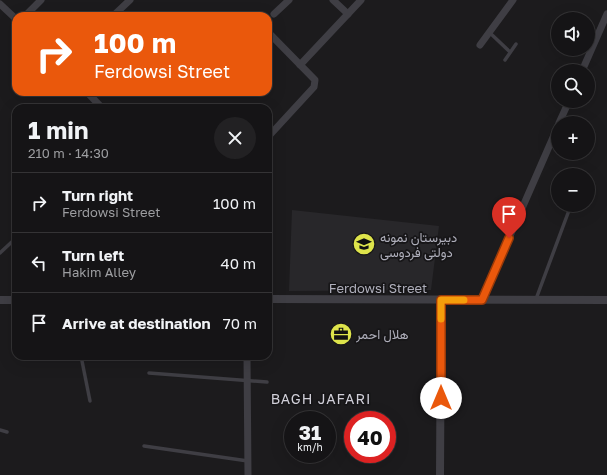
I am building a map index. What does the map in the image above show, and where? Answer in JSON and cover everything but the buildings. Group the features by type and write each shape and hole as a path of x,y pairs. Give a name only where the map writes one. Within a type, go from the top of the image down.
{"street":[{"path":"29,12 42,0"},
{"path":"274,14 289,0"},
{"path":"333,0 348,14"},
{"path":"300,65 361,0"},
{"path":"480,45 513,0"},
{"path":"117,12 127,1"},
{"path":"0,4 12,15"},
{"path":"585,64 607,14"},
{"path":"272,36 315,80 314,87 272,133"},
{"path":"91,96 98,104"},
{"path":"482,300 551,142"},
{"name":"Ferdowsi Street","path":"272,299 607,300"},
{"path":"0,300 12,300"},
{"path":"440,475 441,300"},
{"path":"247,360 248,475"}],"lane":[{"path":"489,32 510,52"},
{"path":"505,60 516,44"},
{"path":"535,300 568,212"},
{"path":"0,253 12,242"},
{"path":"82,360 90,401"},
{"path":"150,373 268,382"},
{"path":"0,430 7,432"},
{"path":"144,446 248,461"}],"shaded area":[{"name":"دبیرستان نمونه دولتی فردوسی","path":"292,210 439,226 431,290 289,291"}],"slow traffic":[{"path":"441,319 441,300 464,300"}],"place":[{"name":"دبیرستان نمونه دولتی فردوسی","path":"364,244"},
{"name":"هلال احمر","path":"341,334"}],"district":[{"name":"BAGH JAFARI","path":"321,398"}],"route":[{"path":"441,398 441,300 482,300 509,238"}]}
